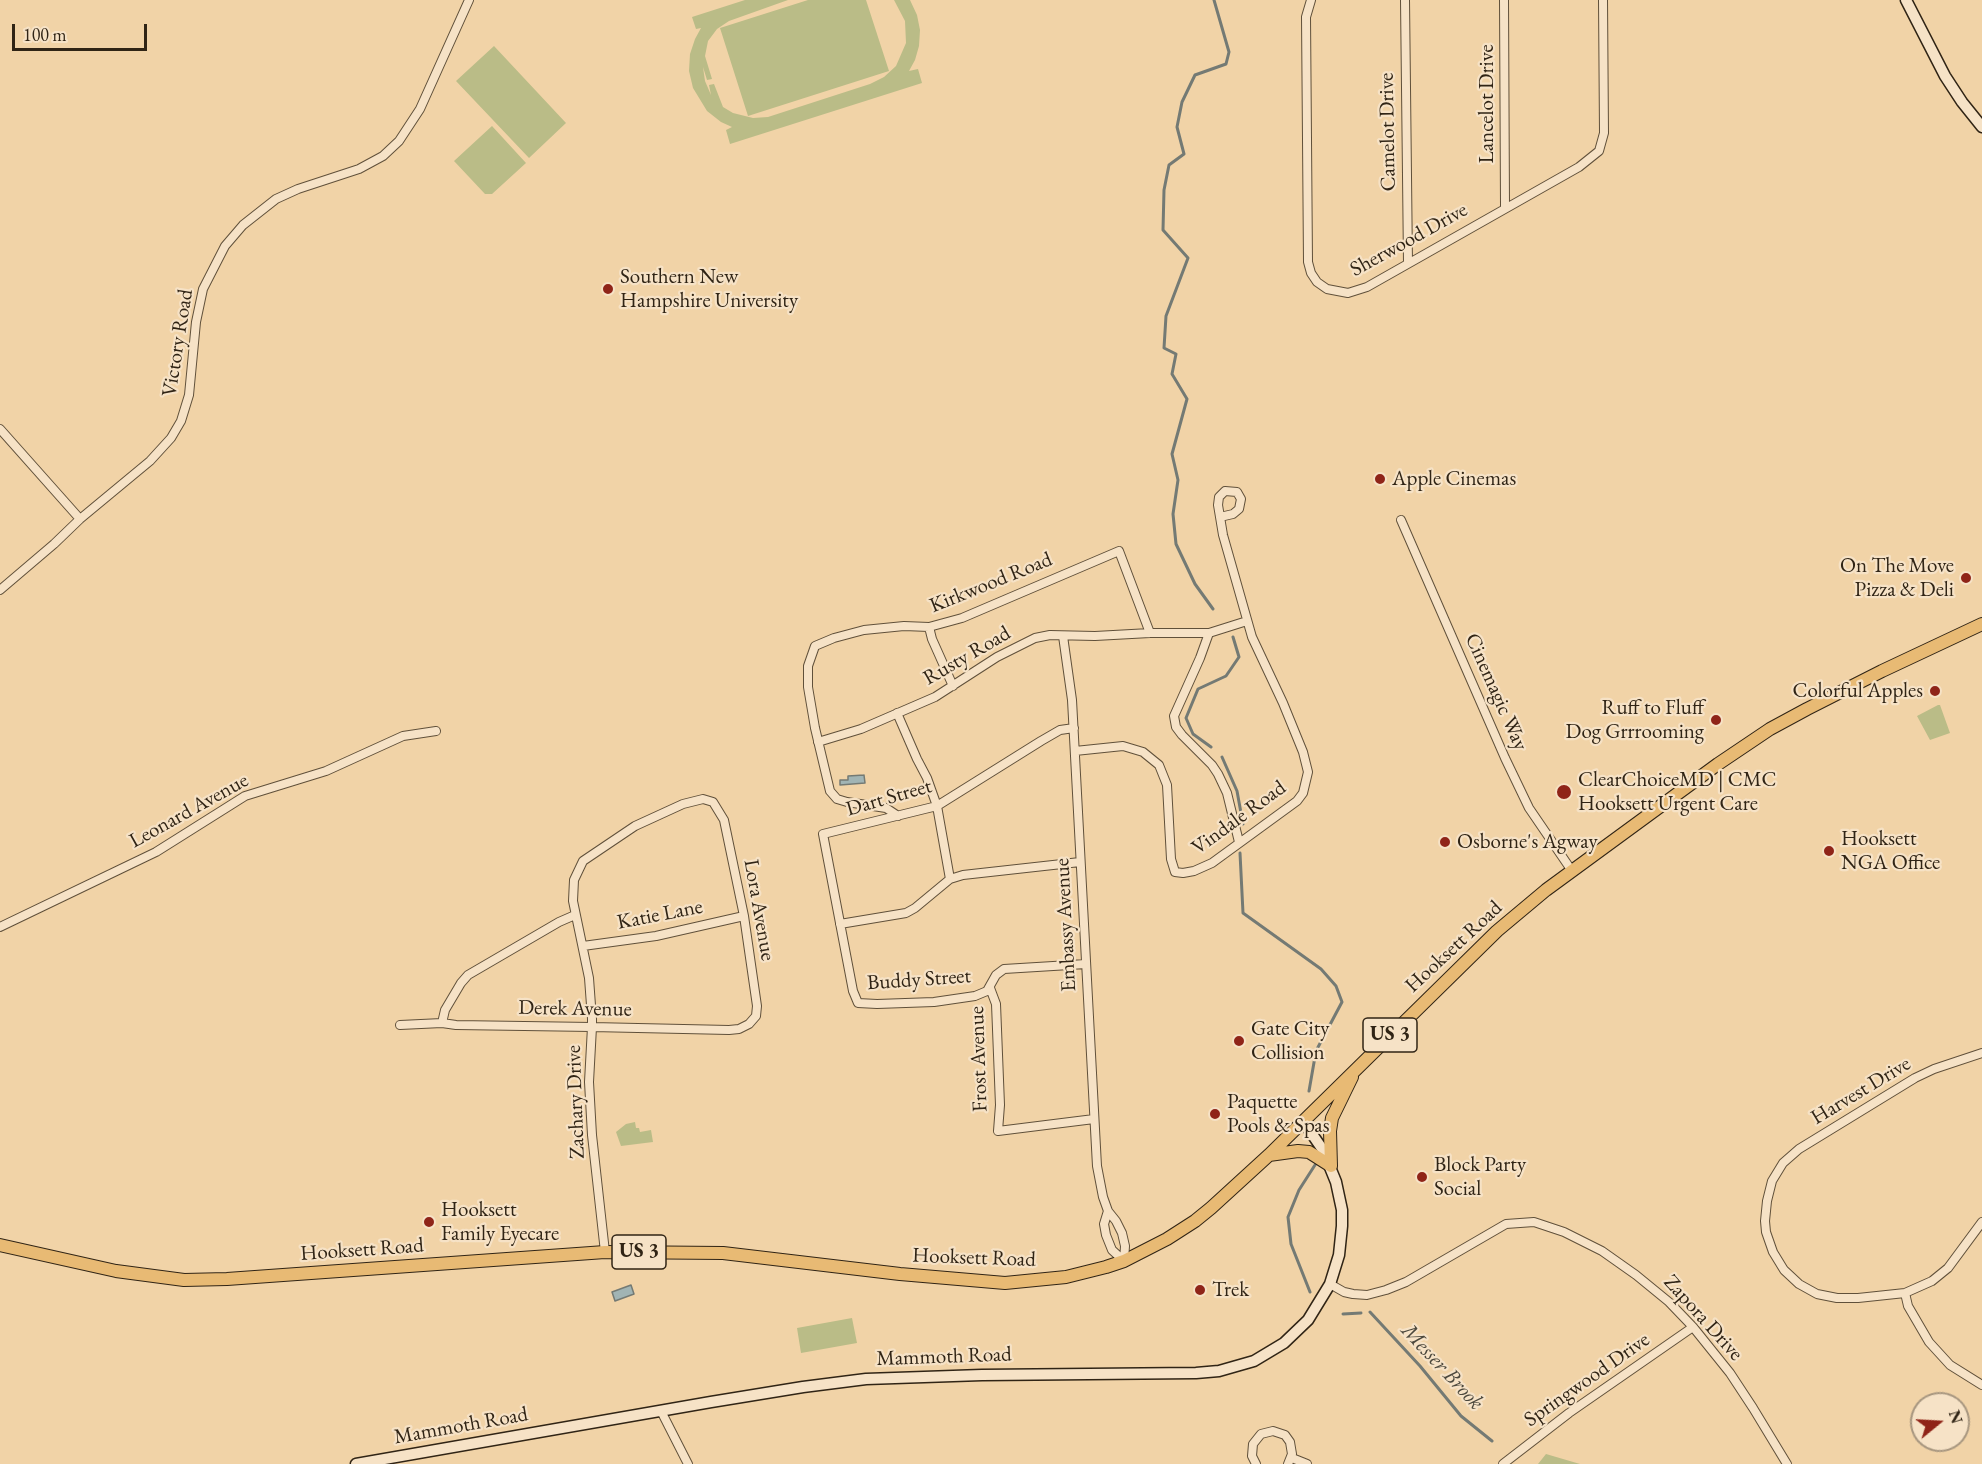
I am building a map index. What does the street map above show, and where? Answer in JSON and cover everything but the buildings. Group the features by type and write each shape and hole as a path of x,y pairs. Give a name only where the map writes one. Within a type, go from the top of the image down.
{"main road":[{"path":"1906,0 1945,76 1982,127"},
{"name":"Hooksett Road","path":"0,1245 116,1271 184,1280 227,1279 605,1252 723,1254 1005,1283 1066,1277 1124,1261 1158,1244 1195,1221 1269,1155 1497,930 1572,871 1718,764 1770,729 1868,677 1982,624"},
{"path":"1331,1166 1332,1118 1356,1069"},
{"name":"Mammoth Road","path":"356,1464 803,1387 866,1380 982,1375 1168,1374 1219,1371 1254,1361 1284,1343 1308,1320 1330,1284 1339,1256 1342,1226 1340,1195 1331,1166 1316,1138 1303,1121"},
{"path":"1269,1155 1298,1151 1309,1152 1331,1166"}],"street":[{"name":"Victory Road","path":"0,590 150,460 171,438 181,421 189,395 196,322 201,297 210,273 225,246 243,225 276,199 359,169 383,156 399,141 420,109 469,0"},
{"name":"Sherwood Drive","path":"1311,0 1307,6 1306,29 1308,262 1317,282 1327,289 1348,293 1367,287 1579,167 1599,151 1604,133 1603,0"},
{"name":"Camelot Drive","path":"1405,0 1408,263"},
{"name":"Lancelot Drive","path":"1504,0 1505,207"},
{"path":"0,429 80,519"},
{"name":"Vindale Road","path":"1075,752 1123,746 1143,752 1159,765 1167,785 1171,859 1175,872 1194,872 1212,863 1296,801 1303,793 1308,772 1299,742 1252,637 1220,517"},
{"name":"Cinemagic Way","path":"1401,520 1529,808 1572,871"},
{"name":"Kirkwood Road","path":"818,742 808,687 808,666 815,646 824,641 864,630 904,626 929,627 962,618 1119,551 1150,633"},
{"name":"Rusty Road","path":"818,742 861,729 935,697 997,657 1025,642 1050,635 1209,633 1247,621"},
{"path":"929,627 953,686"},
{"path":"1209,633 1174,716 1176,727 1182,735 1218,774 1227,793 1239,842"},
{"name":"Embassy Avenue","path":"1063,636 1069,671 1074,728 1097,1166 1108,1211 1122,1233 1125,1246 1124,1261"},
{"path":"897,713 927,778 937,806 950,879"},
{"name":"Dart Street","path":"840,924 823,834 937,806 1060,730 1074,728"},
{"name":"Leonard Avenue","path":"0,927 156,852 245,796 326,771 403,736 436,731"},
{"path":"818,742 830,791 837,799 886,808 898,816"},
{"name":"Zachary Drive","path":"605,1252 592,1135 589,1082 592,1027 589,978 575,915 573,891 577,870 583,861 654,816 683,804 703,799 713,802"},
{"name":"Lora Avenue","path":"713,802 724,820 744,916 757,1006 756,1016 749,1024"},
{"path":"840,924 906,913 950,879 963,875 1080,862"},
{"path":"442,1023 446,1010 468,975 575,915"},
{"name":"Katie Lane","path":"583,946 656,936 744,916"},
{"name":"Buddy Street","path":"840,924 853,991 858,1003 877,1005 979,996 990,988 996,975 1004,969 1086,964"},
{"name":"Frost Avenue","path":"990,988 996,1004 1000,1105 998,1131 1094,1119"},
{"name":"Derek Avenue","path":"400,1025 442,1023 729,1030 740,1029 749,1024"},
{"name":"Harvest Drive","path":"1905,1293 1838,1298 1817,1294 1799,1284 1784,1270 1773,1252 1766,1232 1767,1201 1772,1181 1783,1163 1799,1149 1905,1084 1934,1069 1982,1053"},
{"name":"Embassy Avenue","path":"1108,1211 1104,1224 1106,1235 1112,1250 1124,1261"},
{"name":"Zapora Drive","path":"1330,1284 1353,1294 1368,1295 1386,1290 1406,1282 1506,1224 1534,1222 1564,1232 1602,1251 1669,1302 1730,1373 1787,1464"},
{"path":"1982,1222 1948,1268 1932,1281 1905,1293 1908,1306 1929,1342 1950,1365 1982,1385"},
{"name":"Springwood Drive","path":"1503,1464 1569,1413 1693,1328"},
{"path":"661,1411 688,1464"},
{"path":"1256,1464 1252,1456 1253,1444 1258,1437 1269,1431 1277,1432 1288,1438 1292,1446 1290,1461 1307,1464"}],"green space":[{"path":"745,0 788,0 729,21 717,29 708,41 705,56 712,79 707,80 703,67 705,81 711,95 709,85 714,84 723,107 733,113 753,118 768,117 870,84 884,77 896,66 906,43 905,21 894,0 910,0 917,15 920,30 919,46 909,71 918,69 922,83 730,144 726,130 732,127 707,111 693,88 689,71 690,54 701,28 696,29 692,17"},
{"path":"808,0 866,0 889,71 748,116 720,28"},
{"path":"494,46 566,123 529,158 456,81"},
{"path":"492,126 526,163 492,194 485,194 454,161"},
{"path":"1940,705 1950,733 1930,740 1917,716"},
{"path":"635,1122 640,1132 651,1130 653,1142 621,1146 616,1132 626,1124"},
{"path":"852,1318 857,1343 801,1353 797,1328"},
{"path":"1546,1454 1580,1464 1538,1464"}],"shaded area":[{"path":"864,775 865,783 840,785 840,780 848,780 848,776"},
{"path":"631,1285 634,1294 615,1301 612,1292"}],"waterway":[{"name":"Messer Brook","path":"1213,609 1195,584 1176,544 1173,514 1178,480 1172,454 1187,399 1172,374 1176,354 1164,348 1166,316 1188,258 1163,230 1164,190 1169,165 1184,154 1177,127 1182,102 1195,75 1226,64 1229,52 1214,0"},
{"name":"Messer Brook","path":"1211,747 1193,734 1186,718 1198,689 1226,676 1239,657 1233,637"},
{"name":"Messer Brook","path":"1222,757 1237,791 1243,824"},
{"name":"Messer Brook","path":"1240,853 1243,913 1321,969 1336,986 1342,1002 1316,1051 1309,1091"},
{"name":"Messer Brook","path":"1310,1292 1291,1244 1288,1217 1299,1190 1315,1165"},
{"name":"Messer Brook","path":"1370,1312 1420,1366 1461,1416 1492,1441"},
{"name":"Messer Brook","path":"1343,1314 1361,1313"}],"place":[{"name":"Southern New Hampshire University","path":"608,289"},
{"name":"Apple Cinemas","path":"1380,479"},
{"name":"On The Move Pizza & Deli","path":"1966,578"},
{"name":"Colorful Apples","path":"1935,691"},
{"name":"Ruff to Fluff Dog Grrrooming","path":"1716,720"},
{"name":"ClearChoiceMD | CMC Hooksett Urgent Care","path":"1564,792"},
{"name":"Osborne's Agway","path":"1445,842"},
{"name":"Hooksett NGA Office","path":"1829,851"},
{"name":"Gate City Collision","path":"1239,1041"},
{"name":"Paquette Pools & Spas","path":"1215,1114"},
{"name":"Block Party Social","path":"1422,1177"},
{"name":"Hooksett Family Eyecare","path":"429,1222"},
{"name":"Trek","path":"1200,1290"}]}
